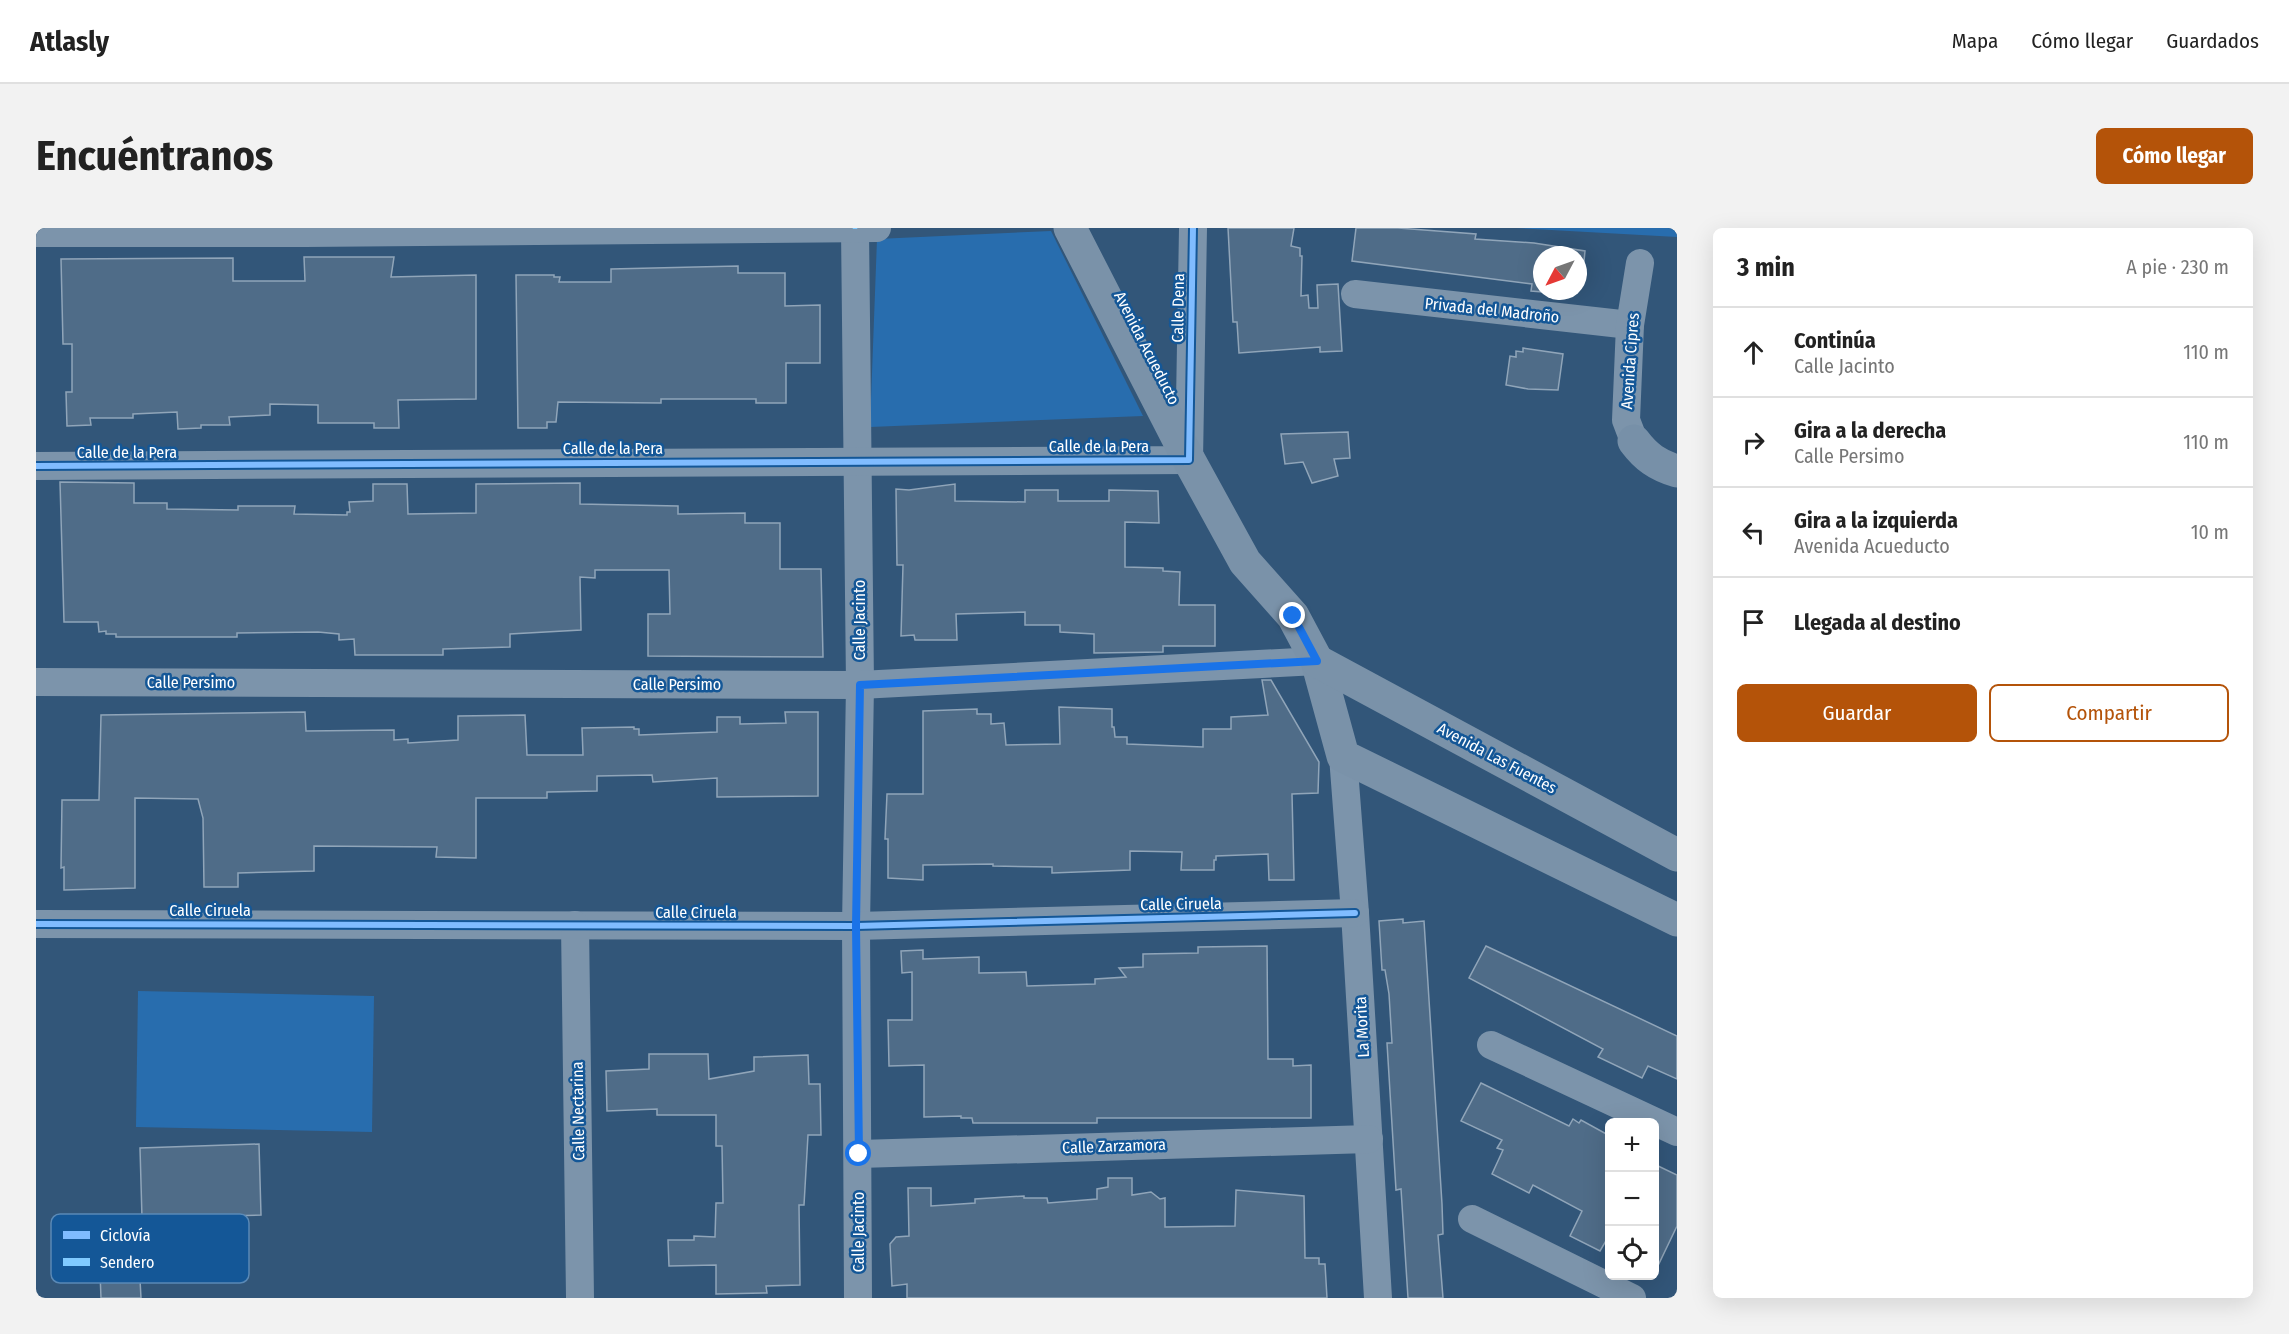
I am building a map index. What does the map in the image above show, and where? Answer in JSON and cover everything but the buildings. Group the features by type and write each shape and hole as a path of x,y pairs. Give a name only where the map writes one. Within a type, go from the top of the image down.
{"main road":[{"name":"Avenida Acueducto","path":"1070,228 1189,460 1245,562 1293,616 1317,661 1343,756"},
{"name":"Avenida Las Fuentes","path":"1317,661 1677,855"},
{"path":"1343,756 1677,920"}],"street":[{"name":"Calle Dena","path":"1189,460 1193,228"},
{"path":"36,233 866,229"},
{"name":"Calle Jacinto","path":"858,1298 856,926 860,685 859,460 866,229"},
{"name":"Avenida Cipres","path":"1640,263 1630,325 1626,420 1634,441 1647,458 1664,468 1677,471"},
{"name":"Privada del Madroño","path":"1355,294 1630,325"},
{"name":"Calle de la Pera","path":"36,466 1189,460"},
{"name":"Calle Persimo","path":"36,682 860,685 1317,661"},
{"name":"La Morita","path":"1343,756 1355,913 1378,1298"},
{"name":"Calle Ciruela","path":"36,924 856,926 1355,913"},
{"name":"Calle Nectarina","path":"575,925 580,1298"},
{"path":"1491,1045 1677,1132"},
{"name":"Calle Zarzamora","path":"859,1154 1369,1139"},
{"path":"1472,1219 1632,1298"}],"shaded area":[{"path":"1516,228 1677,228 1677,237"},
{"path":"1051,231 1143,416 870,427 877,239"},
{"path":"138,991 374,996 372,1132 136,1127"}],"cycle path":[{"path":"36,466 1189,460 1193,228"},
{"path":"36,924 856,926 1355,913"}],"route":[{"path":"859,1154 856,926 860,685 1317,661 1293,616"}]}
